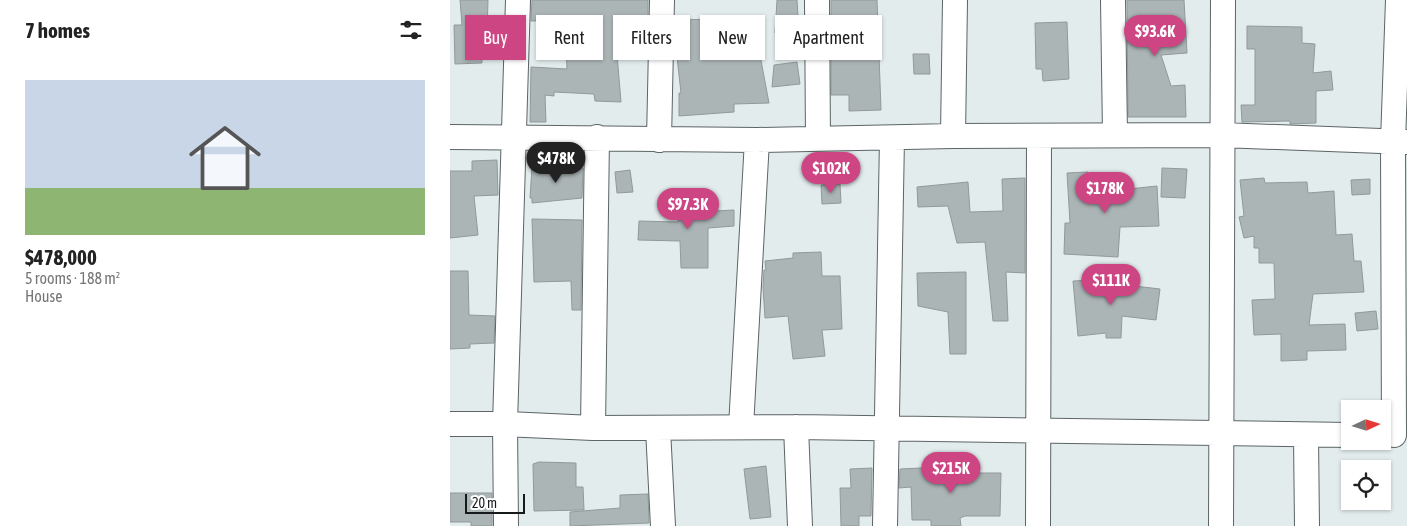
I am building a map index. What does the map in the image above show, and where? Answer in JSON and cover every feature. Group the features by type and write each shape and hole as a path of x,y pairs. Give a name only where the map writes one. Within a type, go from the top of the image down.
{"street":[{"path":"506,526 505,424 518,0"},
{"path":"659,140 662,0"},
{"path":"817,0 818,139"},
{"path":"954,136 955,0"},
{"path":"1113,0 1115,134"},
{"path":"1222,526 1223,0"},
{"path":"1394,435 1400,289 1398,0"},
{"path":"450,136 757,140 1115,134 1222,135 1400,142"},
{"path":"1038,526 1039,136"},
{"path":"593,428 596,137"},
{"path":"885,526 892,138"},
{"path":"742,427 757,140"},
{"path":"450,424 658,429 796,427 1341,435"},
{"path":"796,427 800,526"},
{"path":"658,429 663,526"},
{"path":"1306,436 1307,526"}],"building":[{"path":"460,0 488,0 488,15 465,15 465,60 482,60 482,63 455,64 454,25 462,25"},
{"path":"532,0 648,0 648,15 613,15 613,60 618,60 621,102 595,101 594,94 554,92 554,96 545,95 546,122 530,122 531,67 567,69 567,60 603,60 603,15 536,15 536,21 531,21"},
{"path":"777,0 797,0 798,15 776,15"},
{"path":"831,0 877,0 878,15 831,15"},
{"path":"1127,0 1184,0 1187,53 1161,55 1171,86 1185,85 1186,117 1128,117"},
{"path":"700,19 700,60 761,60 769,103 734,104 734,112 679,116 679,93 681,93 677,60 690,60 690,20"},
{"path":"1067,22 1069,79 1043,81 1042,69 1036,69 1035,23"},
{"path":"1247,26 1302,27 1302,43 1315,44 1313,73 1331,71 1333,90 1316,91 1316,123 1290,124 1290,121 1242,122 1241,105 1255,105 1255,49 1247,49"},
{"path":"913,54 929,54 930,74 914,74"},
{"path":"831,60 879,60 881,110 849,111 849,95 831,95"},
{"path":"797,62 800,84 772,87 774,65"},
{"path":"497,160 498,195 474,196 478,235 450,238 450,171 472,171 472,161"},
{"path":"532,167 563,170 563,168 583,168 582,198 532,203 532,198 530,198"},
{"path":"1162,168 1187,169 1185,198 1161,197"},
{"path":"630,170 633,192 617,193 615,172"},
{"path":"1088,172 1088,182 1118,180 1119,190 1157,186 1159,226 1120,227 1118,257 1064,254 1065,223 1070,223 1067,173"},
{"path":"1025,178 1025,273 1006,272 1008,321 993,321 985,242 957,243 948,206 918,207 917,187 968,182 970,212 1003,211 1002,179"},
{"path":"1264,178 1265,183 1307,182 1308,193 1334,191 1336,235 1352,234 1354,261 1361,261 1364,292 1313,294 1309,325 1345,324 1346,350 1307,351 1307,360 1281,361 1281,334 1254,335 1252,300 1275,299 1274,263 1259,263 1259,248 1254,248 1254,236 1244,238 1239,217 1244,216 1240,180"},
{"path":"1370,179 1370,194 1352,195 1351,180"},
{"path":"840,184 841,203 822,204 821,185"},
{"path":"697,193 697,212 734,210 734,226 708,228 708,268 681,268 680,241 638,240 639,221 678,222 677,194"},
{"path":"532,219 582,220 581,310 572,310 571,281 534,282"},
{"path":"821,252 822,276 840,276 842,329 822,330 825,356 793,359 788,316 765,318 763,287 764,270 766,270 765,261 793,258 793,253"},
{"path":"450,271 468,271 469,315 495,316 494,343 470,344 470,348 450,349"},
{"path":"966,272 966,354 950,354 948,312 918,306 917,273"},
{"path":"1117,279 1117,284 1160,289 1156,320 1122,316 1121,338 1106,338 1106,333 1078,336 1073,281"},
{"path":"1376,311 1378,329 1357,331 1355,313"},
{"path":"539,462 576,463 576,487 583,487 584,510 534,511 533,464"},
{"path":"766,466 771,517 750,519 744,469"},
{"path":"872,468 871,516 859,516 859,526 841,526 840,488 851,488 850,469"},
{"path":"963,468 963,473 1001,473 1000,516 965,516 960,518 961,526 931,526 931,520 912,520 911,487 899,488 900,469"},
{"path":"450,493 492,493 492,526 471,526 471,522 450,522"},
{"path":"648,494 649,523 570,526 570,512 620,508 620,495"}]}
